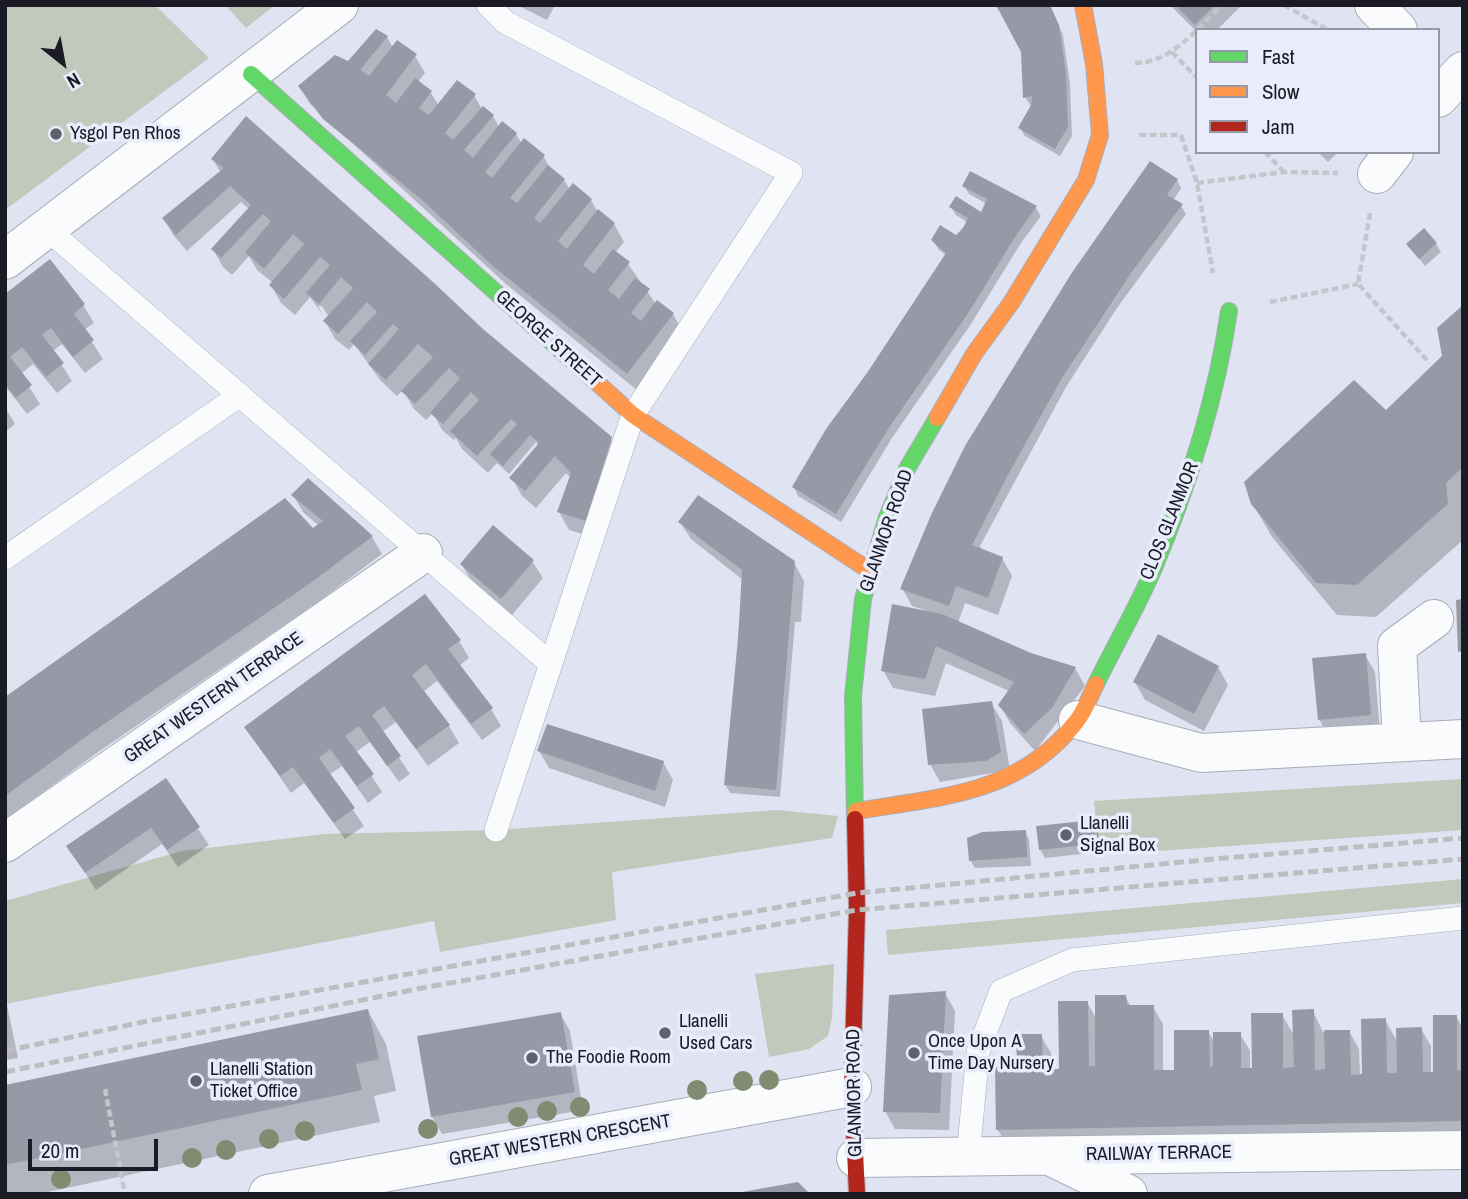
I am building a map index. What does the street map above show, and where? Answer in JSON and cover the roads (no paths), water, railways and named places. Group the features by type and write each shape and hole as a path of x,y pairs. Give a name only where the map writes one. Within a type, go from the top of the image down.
{"street":[{"path":"5,260 339,5"},
{"name":"GLANMOR ROAD","path":"856,1176 852,1087 857,911 853,696 856,644 863,599 887,517 908,467 974,354 1011,303 1086,180 1100,135 1094,64 1083,5"},
{"name":"GEORGE STREET","path":"251,74 633,415 870,571"},
{"name":"CLOS GLANMOR","path":"856,811 971,792 990,786 1011,776 1057,744 1078,720 1153,570 1197,456 1222,359 1229,311"},
{"name":"GREAT WESTERN TERRACE","path":"5,843 423,553"},
{"path":"1402,742 1397,646 1434,619"},
{"path":"1078,720 1200,753 1463,739"},
{"name":"GREAT WESTERN CRESCENT","path":"288,1192 852,1087"},
{"name":"RAILWAY TERRACE","path":"856,1176 968,1156 1463,1150"},
{"path":"1048,1155 1128,1194"}],"lane":[{"path":"488,5 505,22 791,173 633,415 496,831"},
{"path":"47,229 551,664"},
{"path":"5,558 240,395"},
{"path":"968,1156 978,1052 1000,991 1072,960 1463,918"}],"railway":[{"path":"5,1051 143,1022 857,893 1463,838"},
{"path":"5,1072 422,988 857,910 1463,859"}],"place":[{"name":"Ysgol Pen Rhos","path":"56,134"},
{"name":"Llanelli Signal Box","path":"1066,835"},
{"name":"Llanelli Used Cars","path":"665,1033"},
{"name":"Once Upon A Time Day Nursery","path":"914,1053"},
{"name":"The Foodie Room","path":"532,1058"},
{"name":"Llanelli Station Ticket Office","path":"196,1081"}]}
